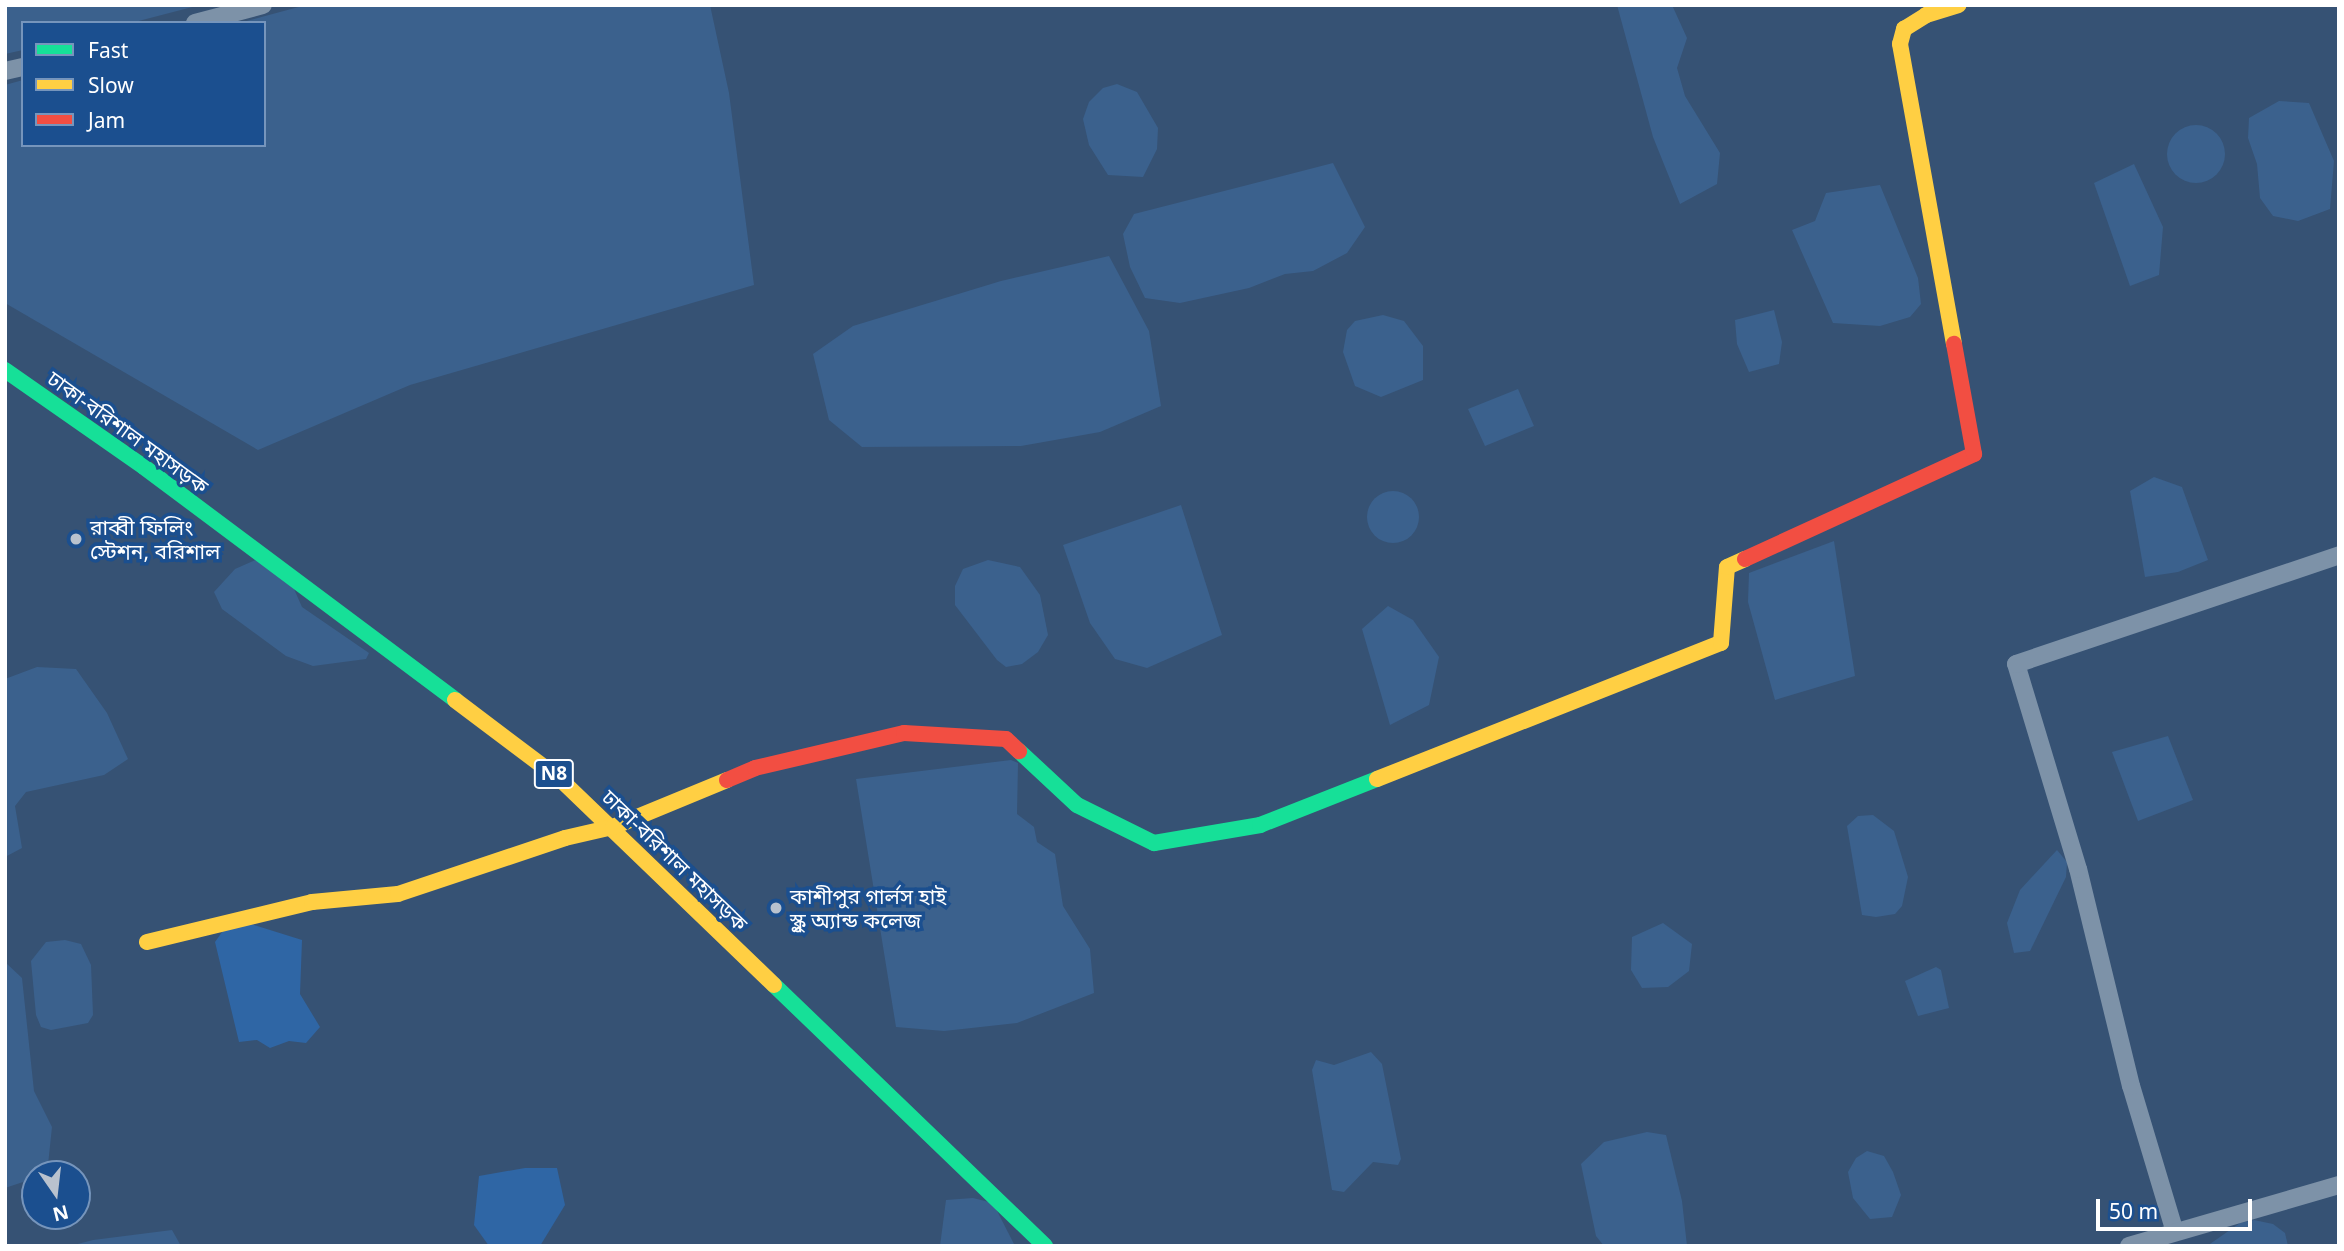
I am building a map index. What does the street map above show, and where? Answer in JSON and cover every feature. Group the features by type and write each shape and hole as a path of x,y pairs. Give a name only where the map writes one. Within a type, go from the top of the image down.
{"main road":[{"path":"147,942 312,902 398,894 565,838 612,828 755,768 904,733 1006,739 1077,806 1154,843 1247,828 1721,643 1727,567 1974,454 1900,44 1904,29 1959,5"},
{"name":"ঢাকা-বরিশাল মহাসড়ক","path":"5,370 144,467 560,779 1045,1246"}],"street":[{"path":"202,21 262,5"},
{"path":"2174,1229 2131,1086 2078,869 2015,664 2339,555"},
{"path":"2129,1246 2174,1229 2339,1185"}],"shaded area":[{"path":"5,5 200,5 139,21 21,21 21,50 5,54"},
{"path":"306,5 710,5 729,93 754,285 410,385 258,450 5,303 5,85 21,81 21,147 266,147 266,21 246,21"},
{"path":"1617,5 1672,5 1687,38 1677,68 1685,96 1720,153 1717,184 1680,204 1653,137"},
{"path":"1117,84 1137,92 1158,128 1157,149 1143,177 1108,175 1089,145 1083,119 1089,102 1103,88"},
{"path":"2279,101 2309,103 2334,161 2330,209 2298,221 2273,216 2260,198 2257,164 2248,138 2249,118"},
{"path":"2190,125 2202,125 2217,133 2225,148 2225,160 2217,175 2202,183 2190,183 2175,175 2167,160 2167,148 2175,133"},
{"path":"1333,163 1365,227 1347,253 1313,271 1285,274 1249,288 1180,303 1145,298 1130,267 1123,234 1134,214"},
{"path":"2134,164 2163,227 2159,275 2130,286 2094,183"},
{"path":"1880,185 1918,278 1921,304 1910,317 1880,326 1833,323 1792,230 1815,221 1826,193"},
{"path":"1109,256 1149,331 1161,406 1100,432 1021,446 862,447 829,420 813,354 853,326 1001,281"},
{"path":"1774,310 1782,342 1779,364 1749,372 1737,344 1735,320"},
{"path":"1383,315 1404,321 1423,346 1423,380 1381,397 1355,386 1343,352 1347,330 1355,321"},
{"path":"1518,389 1534,426 1485,446 1468,409"},
{"path":"2154,477 2182,487 2208,560 2178,572 2145,577 2130,491"},
{"path":"1393,491 1403,493 1411,499 1417,507 1417,527 1411,535 1403,541 1393,543 1383,541 1375,535 1369,527 1367,517 1369,507 1375,499 1383,493"},
{"path":"1181,505 1222,635 1147,668 1115,659 1090,623 1063,545"},
{"path":"1834,541 1855,676 1775,700 1748,602 1749,573"},
{"path":"258,559 294,589 302,607 369,653 366,659 313,666 286,656 222,609 214,592 235,569"},
{"path":"988,560 1020,567 1040,595 1048,635 1038,652 1022,664 1006,667 997,660 955,605 955,586 963,569"},
{"path":"1388,606 1413,620 1439,657 1429,705 1390,725 1362,629"},
{"path":"37,667 76,669 107,713 128,759 104,775 26,792 15,806 22,848 5,857 5,679"},
{"path":"2168,736 2193,800 2138,821 2112,752"},
{"path":"1011,760 1018,763 1017,814 1034,827 1037,842 1055,854 1063,906 1090,949 1094,993 1017,1023 944,1031 896,1027 856,779"},
{"path":"1873,815 1894,831 1908,877 1902,906 1895,914 1876,917 1862,915 1847,826 1858,816"},
{"path":"2057,850 2067,862 2066,877 2030,951 2014,953 2007,923 2020,890"},
{"path":"232,918 302,940 300,994 320,1027 306,1043 289,1041 270,1048 257,1040 239,1042 215,942"},
{"path":"1663,923 1692,944 1689,971 1668,987 1642,988 1631,970 1632,937"},
{"path":"65,940 81,944 91,965 93,1015 88,1023 51,1030 41,1027 36,1015 31,961 46,942"},
{"path":"5,962 22,978 34,1091 52,1127 48,1160 21,1160 21,1183 5,1188"},
{"path":"1936,967 1941,970 1949,1008 1918,1016 1905,981"},
{"path":"1371,1052 1382,1064 1401,1159 1398,1165 1373,1162 1344,1192 1332,1190 1312,1070 1316,1060 1334,1065"},
{"path":"1647,1132 1666,1135 1682,1201 1687,1246 1604,1246 1596,1236 1581,1164 1604,1142"},
{"path":"1867,1151 1884,1156 1893,1172 1901,1195 1892,1217 1870,1219 1853,1198 1848,1172 1856,1158"},
{"path":"525,1168 557,1168 565,1205 540,1246 489,1246 474,1225 479,1176"},
{"path":"973,1198 993,1203 1015,1246 940,1246 946,1200"},
{"path":"2254,1220 2273,1224 2285,1233 2288,1246 2207,1246 2240,1223"},
{"path":"172,1230 181,1246 70,1246 93,1240"}],"traffic: fast":[{"path":"5,370 144,467 455,700"},
{"path":"1019,751 1077,805 1154,843 1260,825 1377,779"},
{"path":"774,985 1045,1246"}],"traffic: slow":[{"path":"1954,344 1900,44 1904,29 1926,15 1959,5"},
{"path":"1377,779 1721,643 1727,567 1745,559"},
{"path":"455,700 560,779 774,985"},
{"path":"147,942 312,902 398,894 565,838 613,827 727,780"}],"traffic: jam":[{"path":"1745,559 1974,454 1954,344"},
{"path":"727,780 755,768 904,733 1006,739 1019,751"}],"place":[{"name":"রাব্বী ফিলিং স্টেশন, বরিশাল","path":"76,539"},
{"name":"কাশীপুর গার্লস হাই স্কুল অ্যান্ড কলেজ","path":"776,908"}]}
